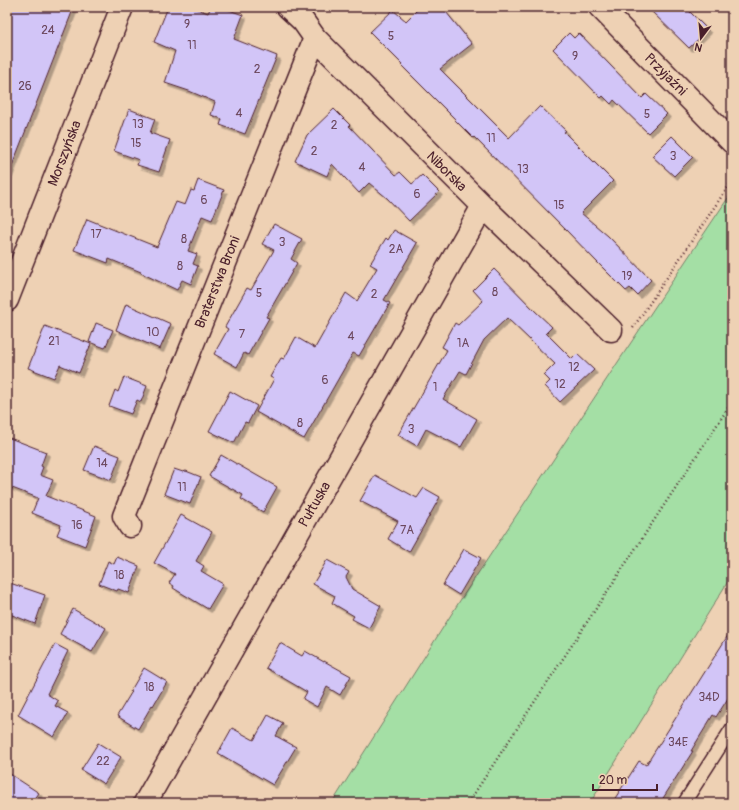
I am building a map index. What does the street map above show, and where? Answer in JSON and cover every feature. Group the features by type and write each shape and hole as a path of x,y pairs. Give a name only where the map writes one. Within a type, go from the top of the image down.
{"street":[{"name":"Morszyńska","path":"7,300 122,7"},
{"name":"Niborska","path":"288,7 303,21 315,38 483,206 611,330"},
{"name":"Przyjaźni","path":"600,7 732,142"},
{"name":"Braterstwa Broni","path":"130,526 124,516 315,38"},
{"name":"Pułtuska","path":"145,803 483,206"}],"lane":[{"path":"684,803 732,728"}],"path":[{"path":"611,330 632,330 732,181"},
{"path":"468,803 732,402"}],"green space":[{"path":"732,192 732,575 590,803 332,803 461,599"}],"building":[{"path":"7,7 74,7 8,176 7,176"},
{"path":"168,7 192,7 208,13 211,7 221,7 243,15 234,39 277,56 245,134 220,125 222,119 211,115 215,102 165,83 175,51 154,42"},
{"path":"420,7 442,7 472,44 440,69 509,138 540,106 613,181 581,213 608,236 651,280 637,295 630,288 626,291 474,137 473,138 455,120 370,32 393,10 406,21"},
{"path":"647,7 685,7 708,30 689,48"},
{"path":"569,33 574,38 579,33 642,98 646,94 667,114 648,133 614,100 611,104 603,96 601,98 553,49"},
{"path":"129,109 155,119 150,133 170,140 159,172 137,165 139,160 114,151"},
{"path":"334,109 396,175 400,172 412,184 422,175 439,192 409,221 387,198 369,183 359,193 332,164 327,176 295,161 307,135"},
{"path":"672,136 693,157 674,176 652,156"},
{"path":"198,180 224,190 212,220 202,216 188,251 197,254 193,264 198,266 191,284 182,280 177,290 141,272 109,259 108,263 74,250 87,219 157,247 176,202 185,205 191,190 194,191"},
{"path":"274,224 302,239 291,259 297,263 266,317 269,318 248,355 244,353 237,367 214,354 228,329 225,327 247,288 251,290 274,250 262,244"},
{"path":"394,230 417,243 384,300 390,303 359,356 353,353 304,439 256,412 274,379 270,377 281,358 284,359 296,337 315,348 346,293 357,301 377,268 370,264 386,238 388,240"},
{"path":"494,269 552,327 546,333 572,359 577,354 594,370 560,402 545,386 550,381 544,375 555,364 507,318 484,340 466,374 460,371 443,399 477,419 461,447 426,429 417,446 398,435 447,350 442,347 455,323 458,325 483,301 473,290"},
{"path":"126,304 171,324 160,349 116,330"},
{"path":"96,323 113,330 105,348 89,342"},
{"path":"45,326 91,344 79,373 60,365 54,378 28,368"},
{"path":"124,377 147,386 141,402 137,400 131,414 109,406 115,390 118,392"},
{"path":"230,391 257,406 248,423 245,422 234,443 209,431"},
{"path":"7,437 46,452 41,466 43,467 40,475 53,480 46,496 96,516 85,546 57,535 61,525 32,513 38,498 7,486"},
{"path":"94,446 120,456 111,480 84,470"},
{"path":"221,455 277,487 263,512 241,499 243,495 209,476"},
{"path":"174,469 183,472 186,471 201,477 190,504 164,494"},
{"path":"375,475 417,498 424,488 440,497 409,552 388,539 398,521 360,501"},
{"path":"181,515 212,532 196,561 204,566 201,571 223,584 208,609 173,588 174,586 169,583 175,574 154,563"},
{"path":"464,549 481,558 459,595 443,585"},
{"path":"117,557 139,566 129,593 118,589 117,591 99,584 108,561 114,564"},
{"path":"327,560 349,572 346,577 352,589 381,606 369,628 352,619 354,616 332,603 335,596 313,584"},
{"path":"7,582 45,595 35,624 7,613"},
{"path":"73,609 106,628 92,652 60,634"},
{"path":"732,629 732,692 716,717 713,715 691,751 693,751 660,803 612,803 639,761 646,765"},
{"path":"280,643 302,656 305,651 351,676 340,695 327,687 317,707 303,699 307,692 266,668"},
{"path":"55,644 68,651 47,694 58,701 55,706 68,713 54,737 18,715"},
{"path":"144,668 167,682 138,729 117,716"},
{"path":"268,715 283,723 276,736 296,747 273,785 218,753 232,728 254,740"},
{"path":"98,743 121,757 104,784 81,770"},
{"path":"7,772 39,793 32,803 7,803"}]}
